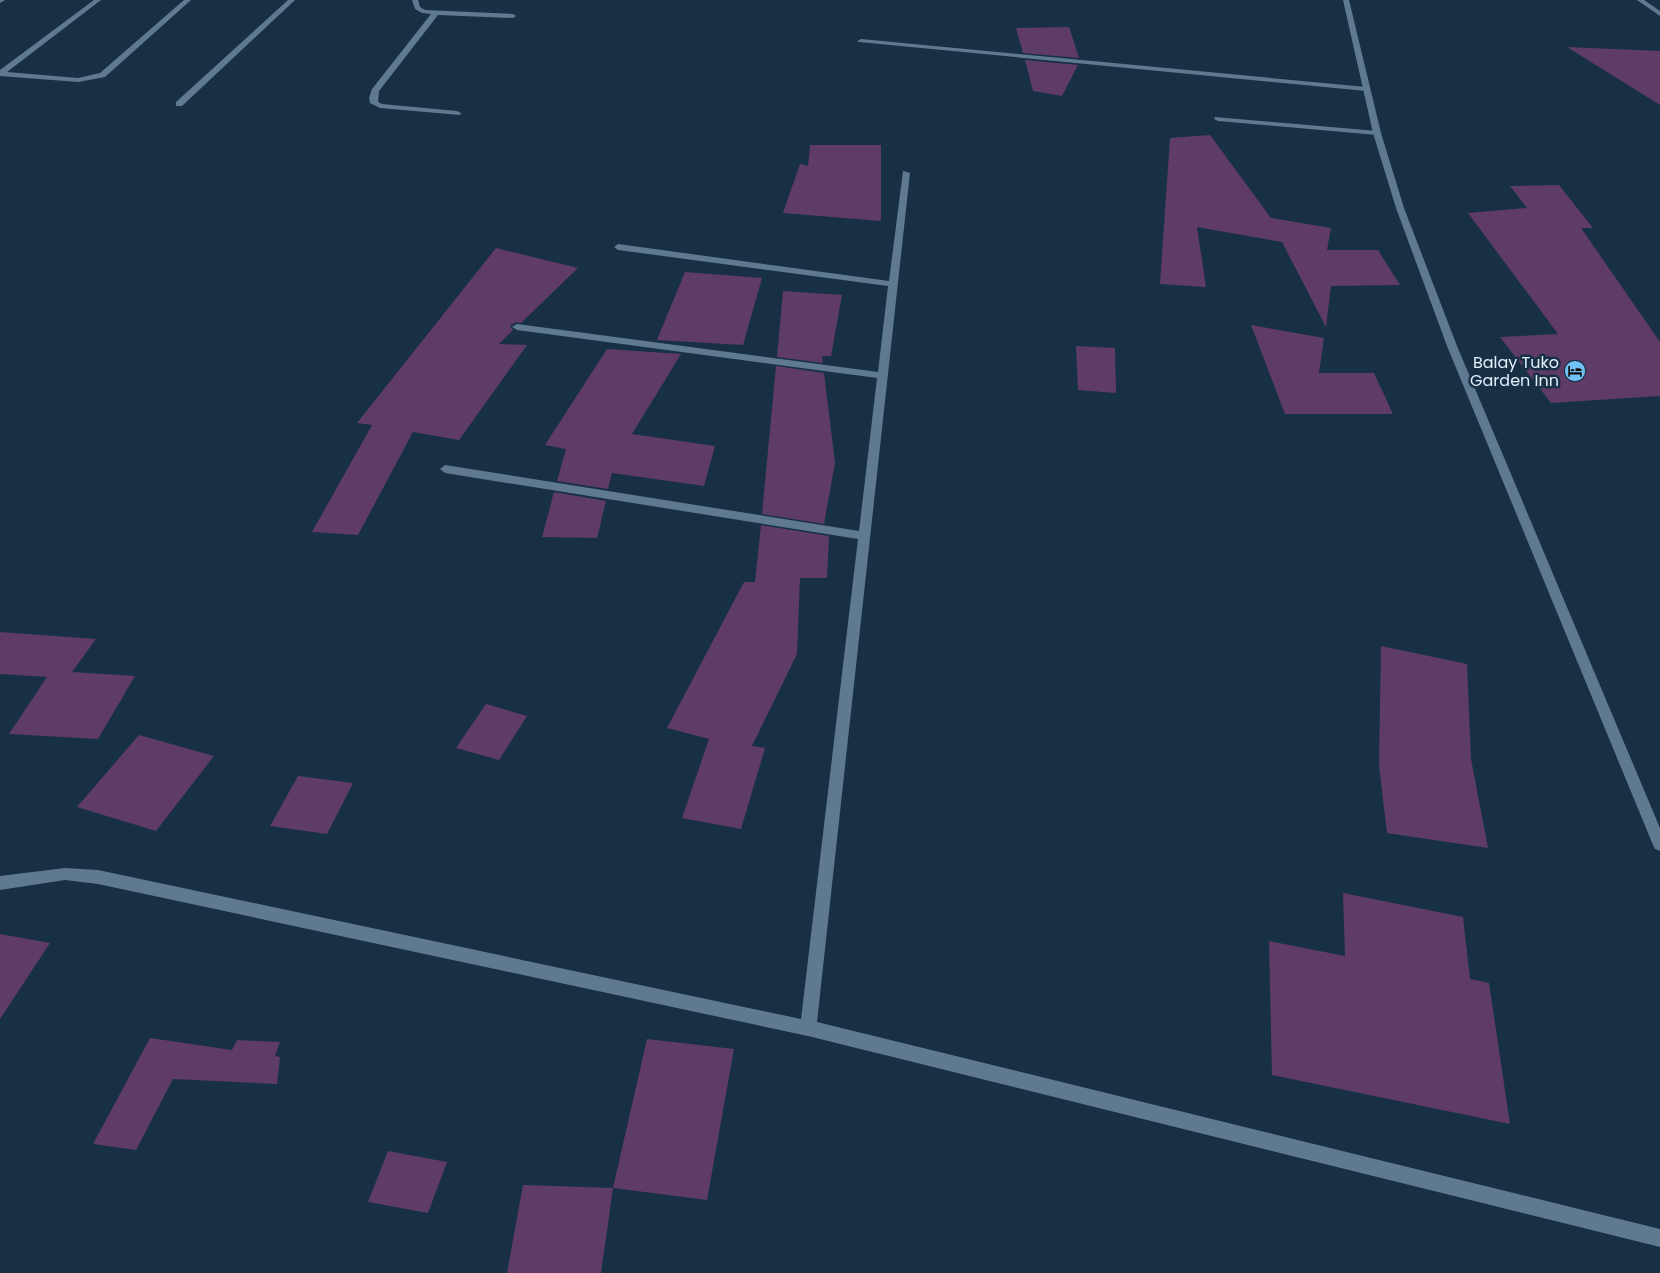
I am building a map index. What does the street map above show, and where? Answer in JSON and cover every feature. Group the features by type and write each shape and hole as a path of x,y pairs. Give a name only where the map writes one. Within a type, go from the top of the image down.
{"street":[{"path":"0,74 98,0"},
{"path":"0,74 78,80 102,74 188,0"},
{"path":"179,104 292,0"},
{"path":"415,0 417,8 436,13 513,16"},
{"path":"1346,0 1377,133 1400,208 1452,346 1660,845"},
{"path":"1640,0 1660,14"},
{"path":"436,13 375,91 374,103 380,106 457,113"},
{"path":"861,41 1366,89"},
{"path":"1218,119 1377,133"},
{"path":"808,1028 906,173"},
{"path":"618,247 894,284"},
{"path":"517,327 884,376"},
{"path":"445,469 865,536"},
{"path":"0,883 65,874 98,878 808,1028 1660,1238"}],"building":[{"path":"1069,27 1079,58 1023,53 1016,28"},
{"path":"1567,47 1660,51 1660,105"},
{"path":"1025,60 1078,65 1062,96 1033,91"},
{"path":"1210,135 1271,218 1331,228 1327,250 1378,250 1400,285 1331,286 1326,327 1282,242 1197,227 1206,287 1160,284 1170,138"},
{"path":"810,145 881,145 881,221 783,213 800,164 808,166"},
{"path":"1559,185 1593,228 1581,228 1660,342 1660,396 1551,403 1500,337 1558,334 1468,213 1527,208 1510,186"},
{"path":"496,248 578,268 521,323 516,322 510,326 513,330 499,344 527,345 459,440 413,432 358,535 312,532 372,425 357,423"},
{"path":"685,272 762,278 743,345 657,340"},
{"path":"783,291 842,295 831,356 822,356 823,363 777,357"},
{"path":"1251,325 1324,338 1319,373 1374,373 1393,414 1285,414"},
{"path":"1076,346 1115,348 1116,393 1078,390"},
{"path":"607,349 681,354 632,434 715,446 704,486 612,473 608,489 557,481 566,449 545,445"},
{"path":"776,366 824,373 835,463 824,524 762,514"},
{"path":"554,492 606,501 597,538 542,537"},
{"path":"761,525 829,536 827,578 800,578 797,654 752,746 765,748 741,829 682,818 709,739 667,728 744,582 755,582"},
{"path":"0,632 96,639 72,672 135,676 98,739 9,734 47,677 0,674"},
{"path":"1381,646 1467,664 1471,759 1488,848 1387,833 1379,766"},
{"path":"486,704 527,716 499,760 456,748"},
{"path":"139,735 214,756 156,831 77,807"},
{"path":"298,776 353,783 327,834 270,826"},
{"path":"1343,893 1463,917 1470,979 1489,983 1510,1124 1272,1075 1269,941 1345,956"},
{"path":"0,934 50,943 0,1019"},
{"path":"150,1038 232,1050 237,1040 280,1042 275,1056 280,1057 277,1084 173,1079 136,1150 93,1144"},
{"path":"647,1039 734,1049 707,1200 613,1188"},
{"path":"388,1151 447,1162 428,1213 368,1202"},
{"path":"523,1185 613,1188 601,1273 507,1273"}],"place":[{"name":"Balay Tuko Garden Inn","path":"1575,371"}]}
